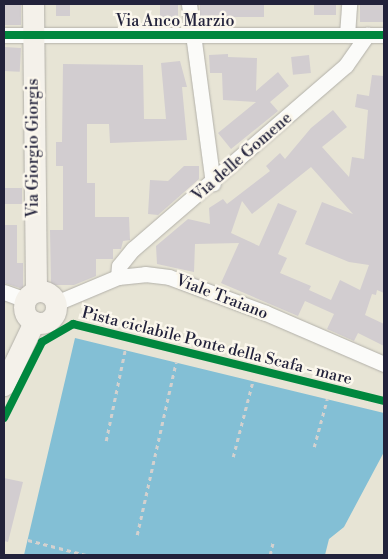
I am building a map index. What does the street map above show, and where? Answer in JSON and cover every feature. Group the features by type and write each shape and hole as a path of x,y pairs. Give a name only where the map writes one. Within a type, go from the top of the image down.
{"street":[{"name":"Via Giorgio Giorgis","path":"31,296 32,4"},
{"path":"189,4 213,183"},
{"path":"347,35 349,4"},
{"name":"Via Anco Marzio","path":"4,34 384,35"},
{"name":"Via delle Gomene","path":"118,277 119,266 129,252 213,183 346,65 366,35"},
{"name":"Viale Traiano","path":"56,303 118,277 145,274 174,278 384,364"},
{"path":"4,292 31,296 50,294 56,303 56,313 49,321 34,322 26,315 31,296"},
{"path":"4,385 34,322"}],"path":[{"path":"106,442 125,350"},
{"path":"137,535 176,362"},
{"path":"233,457 253,380"},
{"path":"314,447 327,399"},
{"path":"28,540 86,555"},
{"path":"270,555 273,542"}],"water":[{"path":"75,338 384,413 384,452 344,527 329,539 325,555 24,555"}],"building":[{"path":"4,4 21,4 21,25 4,25"},
{"path":"56,4 70,4 70,16 56,16"},
{"path":"160,4 178,4 178,20 160,20"},
{"path":"200,4 264,4 264,17 200,17"},
{"path":"314,4 336,4 336,15 314,15"},
{"path":"360,4 384,4 384,22 360,22"},
{"path":"4,47 21,48 20,72 4,71"},
{"path":"228,54 228,57 257,58 256,91 278,72 289,86 270,102 278,111 231,149 218,133 256,102 223,100 222,73 210,73 209,55"},
{"path":"309,55 311,73 293,75 291,57"},
{"path":"180,61 187,87 182,87 187,140 110,143 109,124 87,124 87,183 95,183 95,217 129,217 130,240 123,241 121,249 113,249 113,259 96,259 96,276 74,285 51,285 50,230 63,230 63,166 56,166 56,142 62,142 63,64 143,65 144,119 166,119 161,63"},
{"path":"372,75 384,76 384,293 377,290 376,295 372,294 365,315 384,324 384,346 358,333 354,341 327,329 334,314 305,301 298,316 221,283 239,243 195,244 194,272 157,264 156,246 188,219 210,224 209,208 223,199 227,204 270,171 266,166 280,153 285,159 311,128 333,110 347,127 322,147 349,177 352,157 364,159 368,110 355,107 357,94 369,96","holes":["311,167 353,214 322,202 305,244 349,262 369,265 360,290 340,280 331,300 309,290 311,286 280,273 287,258 278,254 297,211 278,203 259,246 231,233 242,201 252,214"]},
{"path":"184,166 199,166 199,179 158,215 148,214 150,180 168,181"},
{"path":"4,188 22,188 22,204 4,204"},
{"path":"4,225 17,225 17,263 23,263 23,289 4,283"},
{"path":"4,478 23,482 8,542 4,541"}],"cycle path":[{"path":"4,35 384,35"},
{"name":"Pista ciclabile Ponte della Scafa - mare","path":"4,418 42,342 73,324 384,401"}]}
